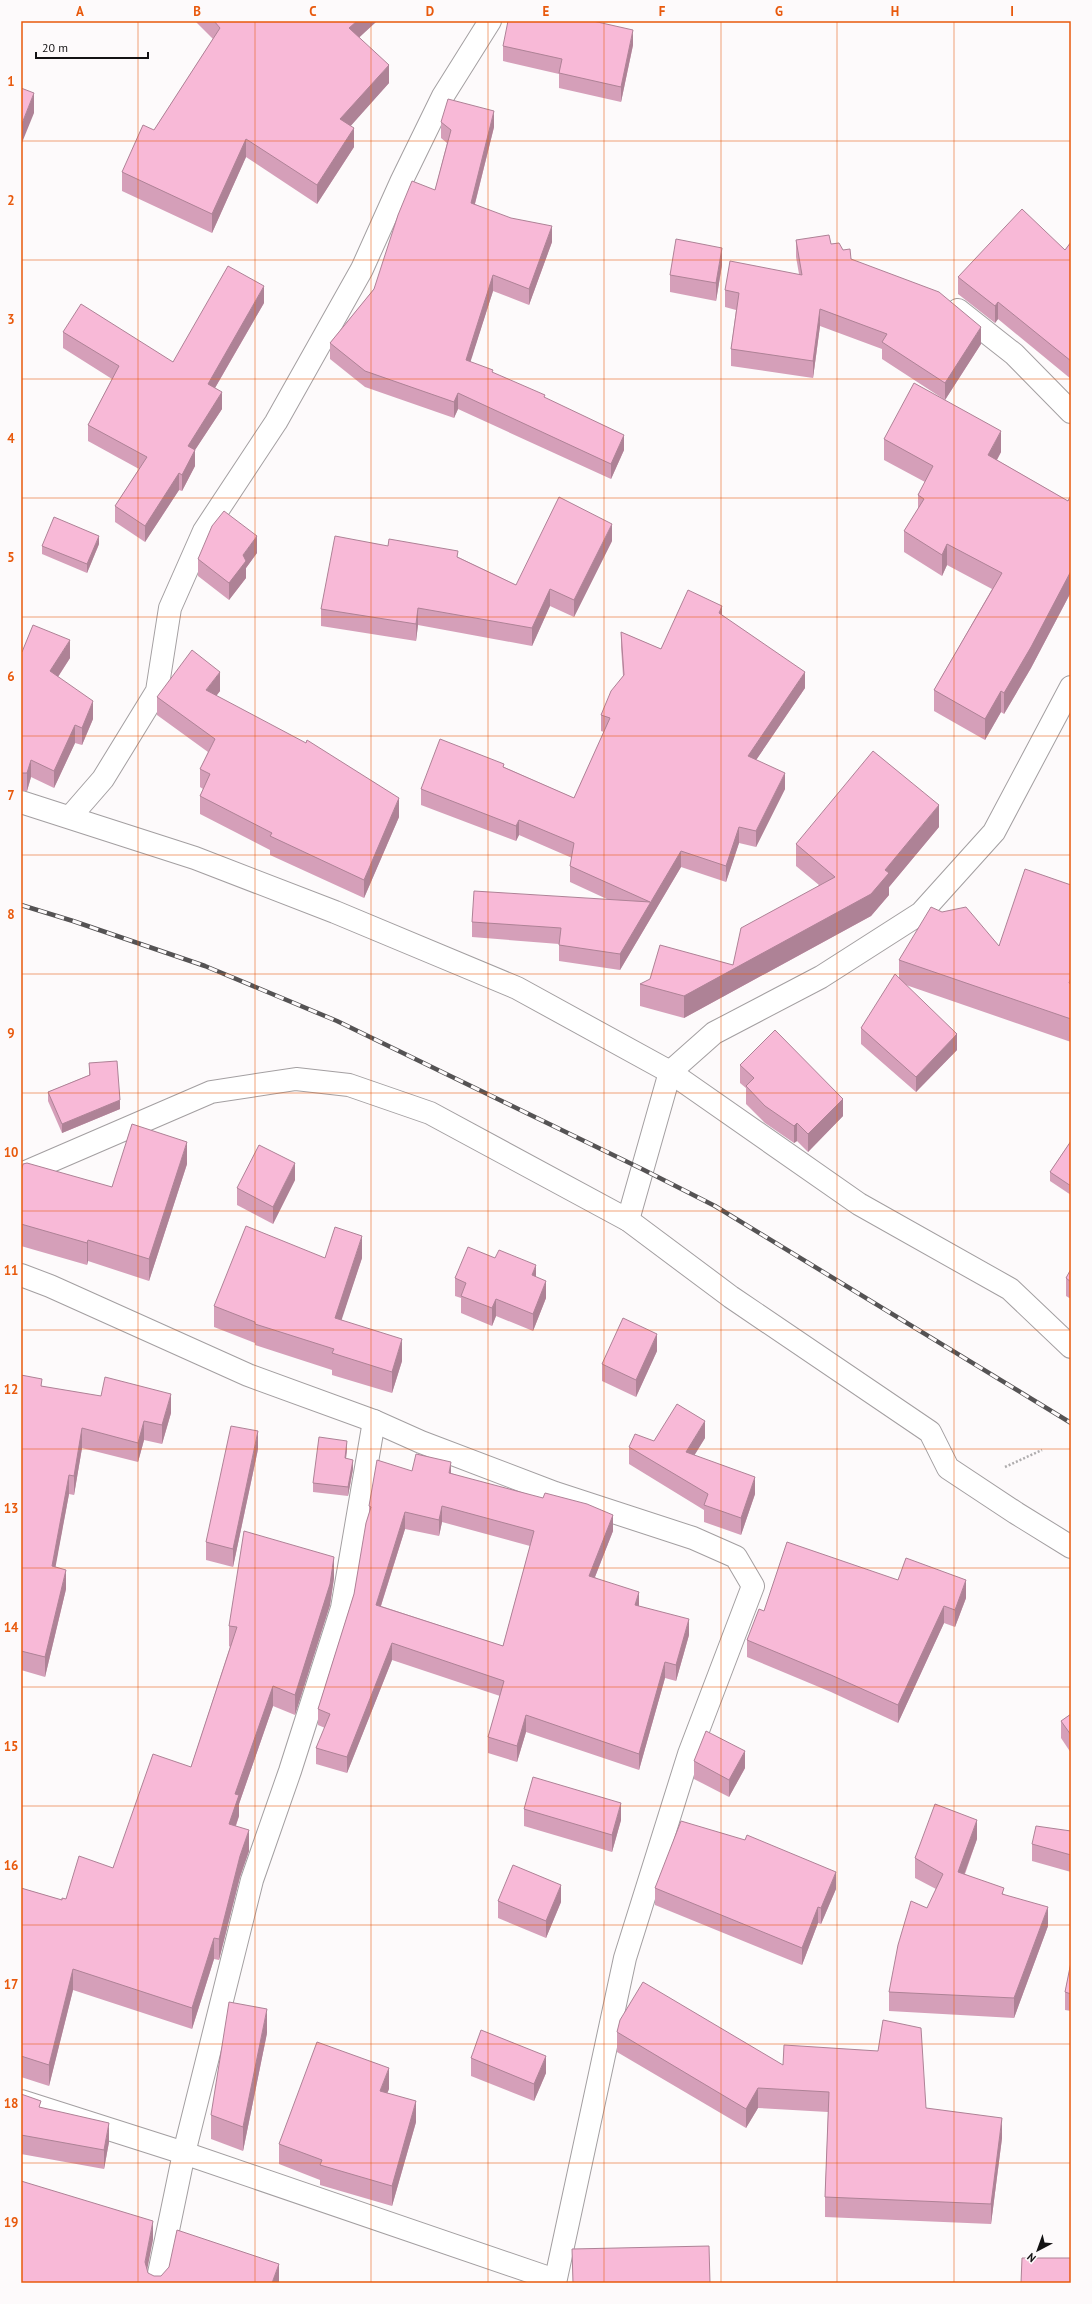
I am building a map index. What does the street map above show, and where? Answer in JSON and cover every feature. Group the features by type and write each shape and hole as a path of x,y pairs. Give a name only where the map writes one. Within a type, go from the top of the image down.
{"street":[{"path":"70,817 103,779 157,691 170,608 204,531 280,416 362,268 402,180 444,96 490,21"},
{"path":"950,304 1014,354 1071,412"},
{"path":"628,1220 670,1072 714,1033 821,977 921,913 994,832 1071,687"},
{"path":"21,802 195,858 335,912 517,988 670,1072 859,1204 1010,1289 1071,1347"},
{"path":"21,1174 211,1092 296,1079 349,1085 430,1113 628,1220 731,1297 930,1432 948,1468 1016,1514 1071,1547"},
{"path":"21,1275 50,1286 248,1375 374,1421 421,1442 555,1493 693,1538 736,1557 753,1586 689,1754 625,1958 555,2281 184,2153 21,2101"},
{"path":"157,2283 184,2153 252,1880 290,1771 342,1608 374,1421"}],"building":[{"path":"214,21 357,21 349,28 389,65 340,119 354,128 317,185 246,139 212,214 122,172 143,125 154,130 220,28"},
{"path":"508,21 593,21 633,30 621,87 559,73 562,59 503,46"},
{"path":"21,88 34,93 21,126"},
{"path":"448,99 494,111 471,203 511,218 552,226 529,289 493,275 466,360 493,370 492,372 545,395 544,397 624,435 611,464 458,393 454,402 365,371 330,343 374,289 398,215 412,181 435,190 451,130 441,122"},
{"path":"1022,209 1065,250 1071,242 1071,361 998,302 995,306 958,277"},
{"path":"829,235 831,244 839,243 843,250 850,249 851,259 939,292 981,327 945,383 882,342 887,334 820,309 813,361 731,349 739,293 725,290 730,261 802,275 796,240"},
{"path":"676,239 722,248 716,283 670,275"},
{"path":"228,266 264,286 208,384 222,392 188,446 195,450 182,475 179,473 145,526 115,506 147,457 88,425 119,366 63,332 81,304 173,362"},
{"path":"914,383 1001,431 988,455 1068,501 1071,495 1071,571 1031,647 1004,693 1001,691 985,719 934,690 1002,573 947,544 942,555 904,531 924,499 918,495 933,466 884,439"},
{"path":"559,497 612,524 574,600 550,589 532,628 418,608 416,624 321,609 335,536 388,546 389,539 458,551 457,557 516,585"},
{"path":"224,511 257,536 243,555 246,561 229,583 198,559 212,526"},
{"path":"54,517 99,536 87,564 42,546"},
{"path":"688,590 722,606 719,613 805,672 748,756 785,773 756,831 739,827 726,866 681,851 620,954 559,945 561,928 472,922 474,891 650,902 570,866 574,843 519,820 516,826 421,789 440,739 504,764 503,767 574,798 610,718 601,715 611,691 624,675 621,632 661,649"},
{"path":"33,625 70,640 50,671 93,701 82,728 75,725 54,771 31,760 27,773 21,773 21,651 22,652"},
{"path":"192,650 220,672 206,690 306,743 307,740 399,798 364,880 270,836 272,833 200,796 210,774 200,769 215,739 157,697"},
{"path":"873,751 939,805 885,870 889,873 871,894 684,996 640,984 650,979 660,945 733,965 741,928 835,877 796,844"},
{"path":"1025,869 1071,885 1071,977 1069,983 1071,984 1071,1019 899,960 931,907 942,912 966,907 999,946"},
{"path":"895,974 957,1034 916,1077 861,1028"},
{"path":"775,1030 843,1099 808,1134 797,1123 794,1126 765,1106 746,1086 754,1078 740,1065"},
{"path":"117,1061 120,1100 62,1124 48,1092 90,1075 89,1063"},
{"path":"132,1124 187,1142 149,1259 88,1240 87,1243 21,1224 21,1172 23,1164 27,1163 112,1187"},
{"path":"1071,1141 1071,1186 1050,1172"},
{"path":"259,1145 295,1163 273,1207 237,1188"},
{"path":"246,1226 325,1258 335,1227 362,1236 335,1318 402,1339 392,1372 332,1353 334,1349 255,1324 255,1322 214,1306"},
{"path":"468,1247 495,1258 499,1250 536,1265 532,1275 546,1281 533,1314 496,1299 492,1308 461,1296 466,1283 455,1278"},
{"path":"1071,1269 1071,1282 1066,1278"},
{"path":"623,1318 657,1334 636,1380 602,1364"},
{"path":"21,1375 42,1379 41,1386 101,1396 105,1377 171,1394 162,1425 144,1421 138,1443 82,1428 74,1476 69,1475 52,1566 66,1570 45,1657 21,1651"},
{"path":"677,1404 705,1421 686,1452 755,1477 741,1518 704,1505 708,1494 629,1447 635,1434 654,1441"},
{"path":"231,1426 258,1431 233,1549 206,1542"},
{"path":"319,1437 347,1441 345,1458 353,1460 348,1487 313,1483"},
{"path":"416,1454 451,1462 449,1473 543,1498 545,1493 587,1504 613,1515 589,1576 639,1592 635,1605 689,1619 676,1665 665,1662 639,1754 526,1715 517,1746 488,1737 504,1681 392,1643 347,1757 316,1748 330,1714 318,1709 354,1594 366,1523 371,1507 369,1506 377,1460 412,1471","holes":["442,1506 534,1531 503,1646 376,1605 405,1512 439,1520"]},
{"path":"244,1531 334,1557 330,1584 295,1695 273,1686 235,1794 239,1795 229,1824 249,1830 240,1856 219,1939 214,1938 192,2008 73,1969 49,2065 21,2056 21,1888 62,1900 62,1898 66,1899 79,1856 113,1868 153,1754 191,1767 237,1627 229,1626"},
{"path":"787,1542 898,1580 906,1558 966,1580 955,1610 944,1606 898,1705 747,1640 759,1609 764,1611"},
{"path":"1071,1714 1071,1735 1061,1721"},
{"path":"706,1731 745,1751 729,1780 694,1761"},
{"path":"533,1777 621,1803 612,1835 524,1809"},
{"path":"935,1804 977,1820 958,1872 1004,1888 1002,1894 1048,1907 1014,1998 889,1992 898,1945 911,1901 927,1908 943,1874 915,1858"},
{"path":"681,1821 745,1840 747,1835 836,1872 821,1908 818,1907 802,1948 655,1888"},
{"path":"1036,1826 1071,1831 1071,1855 1032,1844"},
{"path":"513,1865 561,1885 546,1921 498,1901"},
{"path":"1071,1962 1071,1994 1065,1992"},
{"path":"643,1982 783,2065 784,2045 878,2051 883,2020 921,2028 926,2108 1002,2118 991,2204 825,2197 829,2092 758,2088 746,2109 617,2032 620,2020"},
{"path":"229,2002 267,2009 243,2127 211,2115"},
{"path":"481,2030 546,2056 534,2084 471,2058"},
{"path":"317,2042 389,2068 380,2091 416,2101 392,2186 320,2165 322,2160 279,2144"},
{"path":"21,2094 41,2101 39,2107 109,2123 104,2150 21,2135"},
{"path":"21,2181 153,2221 145,2262 148,2273 154,2276 161,2276 169,2267 177,2230 279,2264 272,2283 21,2283"},
{"path":"709,2246 710,2283 573,2283 572,2249"},
{"path":"1022,2258 1071,2258 1071,2283 1021,2283"}],"railway":[{"path":"21,905 205,966 337,1021 642,1169 715,1206 1071,1423"}]}
